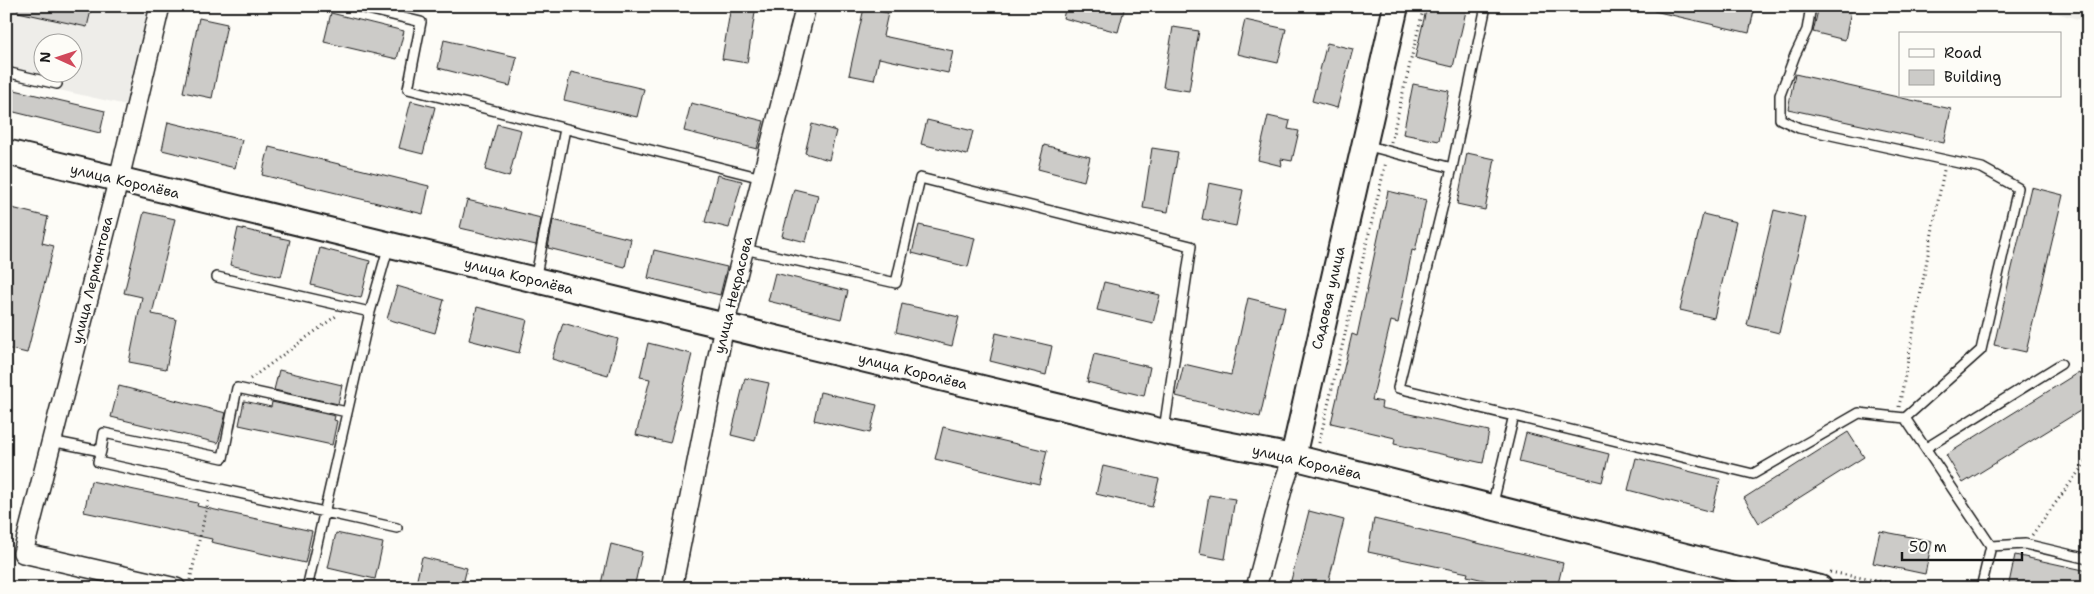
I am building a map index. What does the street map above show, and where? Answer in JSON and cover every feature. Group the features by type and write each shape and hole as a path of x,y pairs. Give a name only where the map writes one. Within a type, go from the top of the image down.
{"street":[{"name":"улица Лермонтова","path":"160,6 23,553 176,588"},
{"name":"улица Некрасова","path":"672,588 724,326 806,6"},
{"name":"Садовая улица","path":"1256,588 1283,486 1293,457 1396,6"},
{"name":"улица Королёва","path":"6,152 1164,432 1293,457 1820,588"}],"lane":[{"path":"355,6 421,22 408,89 762,178"},
{"path":"1486,6 1452,168 1398,388 1753,474 1859,413 1901,417 1981,350 2018,188 1982,168 1799,128 1780,119 1780,94 1807,30 1812,6"},
{"path":"6,72 57,84"},
{"path":"535,280 566,128"},
{"path":"1363,144 1452,168"},
{"path":"744,248 896,283 920,178 1191,246 1164,432"},
{"path":"307,588 370,312 389,244"},
{"path":"217,276 370,312"},
{"path":"1926,448 2061,364"},
{"path":"347,412 237,388 223,458 104,433 98,462 397,528"},
{"path":"1492,508 1514,415"},
{"path":"1901,417 1926,448 1991,546 1981,588"},
{"path":"51,441 100,451"},
{"path":"1991,546 2025,544 2088,559"}],"path":[{"path":"1318,446 1424,6"},
{"path":"1901,417 1946,160"},
{"path":"237,388 348,307"},
{"path":"2025,544 2088,459"},
{"path":"188,588 211,487"}],"shaded area":[{"path":"6,6 149,6 126,105 6,78"},
{"path":"2032,6 2088,6 2088,22"}],"building":[{"path":"18,6 92,6 87,27 18,12"},
{"path":"731,6 756,6 747,63 722,59"},
{"path":"1066,6 1125,6 1118,32 1063,18"},
{"path":"1427,6 1445,6 1466,11 1453,67 1415,58"},
{"path":"1654,6 1755,6 1749,33 1654,11"},
{"path":"1819,6 1852,6 1845,40 1813,32"},
{"path":"864,8 888,13 883,36 953,51 948,73 879,58 874,80 849,75"},
{"path":"331,13 404,31 397,59 324,42"},
{"path":"199,18 227,24 212,98 183,92"},
{"path":"1245,20 1286,29 1278,63 1237,54"},
{"path":"1173,27 1199,31 1189,91 1163,87"},
{"path":"444,40 517,57 510,86 438,68"},
{"path":"1327,43 1353,49 1337,108 1312,101"},
{"path":"571,72 644,89 637,117 564,100"},
{"path":"1795,74 1951,109 1944,143 1788,109"},
{"path":"1413,84 1449,91 1439,141 1403,134"},
{"path":"6,88 105,111 100,133 6,110"},
{"path":"411,101 435,107 423,154 399,148"},
{"path":"691,103 764,121 757,149 684,131"},
{"path":"1268,116 1290,121 1288,129 1299,131 1292,161 1281,159 1282,166 1258,160"},
{"path":"927,120 973,131 967,155 921,144"},
{"path":"168,122 242,140 235,168 162,150"},
{"path":"497,124 521,130 509,177 485,170"},
{"path":"812,124 836,131 829,160 805,153"},
{"path":"1044,145 1090,157 1084,181 1038,169"},
{"path":"269,147 429,186 423,214 262,175"},
{"path":"1152,148 1178,152 1168,212 1143,208"},
{"path":"1467,153 1495,159 1485,210 1457,204"},
{"path":"717,175 742,181 729,228 705,222"},
{"path":"1209,183 1243,190 1236,226 1202,219"},
{"path":"2031,187 2063,195 2026,352 1994,345"},
{"path":"794,189 818,195 806,242 782,236"},
{"path":"1388,191 1426,200 1415,251 1412,250 1398,323 1391,321 1372,400 1382,402 1381,408 1489,431 1483,463 1394,444 1395,438 1331,423 1352,334 1357,336"},
{"path":"467,200 541,218 536,245 460,228"},
{"path":"12,208 48,217 42,243 54,246 27,353 6,348 6,232"},
{"path":"1774,210 1806,218 1779,333 1747,325"},
{"path":"144,212 175,219 152,314 176,319 166,369 129,362 142,297 124,293"},
{"path":"1703,214 1736,222 1714,318 1680,310"},
{"path":"553,220 631,239 625,267 548,248"},
{"path":"919,225 975,238 968,267 912,253"},
{"path":"238,228 290,240 281,277 230,265"},
{"path":"320,248 370,261 361,298 311,285"},
{"path":"654,250 727,267 720,295 648,278"},
{"path":"775,273 848,291 841,319 768,301"},
{"path":"1104,282 1160,295 1153,323 1097,310"},
{"path":"397,286 444,300 435,333 387,319"},
{"path":"1248,298 1285,307 1260,417 1176,396 1184,364 1231,375"},
{"path":"902,304 959,317 952,346 896,332"},
{"path":"477,307 527,320 519,353 469,340"},
{"path":"563,323 618,339 608,375 552,359"},
{"path":"996,333 1052,346 1046,375 990,361"},
{"path":"648,343 692,354 670,443 636,435 650,379 640,377"},
{"path":"1094,354 1150,367 1144,396 1087,382"},
{"path":"279,370 342,385 338,404 274,390"},
{"path":"2079,372 2088,387 2088,406 1963,483 1946,455"},
{"path":"745,378 769,383 755,441 731,435"},
{"path":"119,386 226,413 218,443 111,417"},
{"path":"820,392 877,405 870,433 814,420"},
{"path":"244,401 271,407 272,402 335,416 334,420 337,421 332,445 239,425"},
{"path":"943,427 1047,451 1039,484 935,459"},
{"path":"1848,432 1864,457 1759,523 1744,498"},
{"path":"1526,433 1609,454 1602,482 1519,462"},
{"path":"1636,458 1720,479 1712,512 1628,490"},
{"path":"1103,466 1159,479 1152,507 1096,494"},
{"path":"91,481 198,503 197,506 312,531 305,563 211,542 212,539 84,512"},
{"path":"1209,495 1235,499 1225,559 1199,554"},
{"path":"1309,511 1344,520 1327,588 1289,588"},
{"path":"1374,519 1563,563 1557,588 1518,588 1467,576 1468,573 1368,552"},
{"path":"1880,531 1932,541 1925,574 1873,563"},
{"path":"336,533 383,543 375,579 328,568"},
{"path":"611,544 642,552 634,588 601,588"},
{"path":"2015,555 2088,571 2088,588 2008,588"},
{"path":"422,557 467,568 462,588 415,588"}]}
